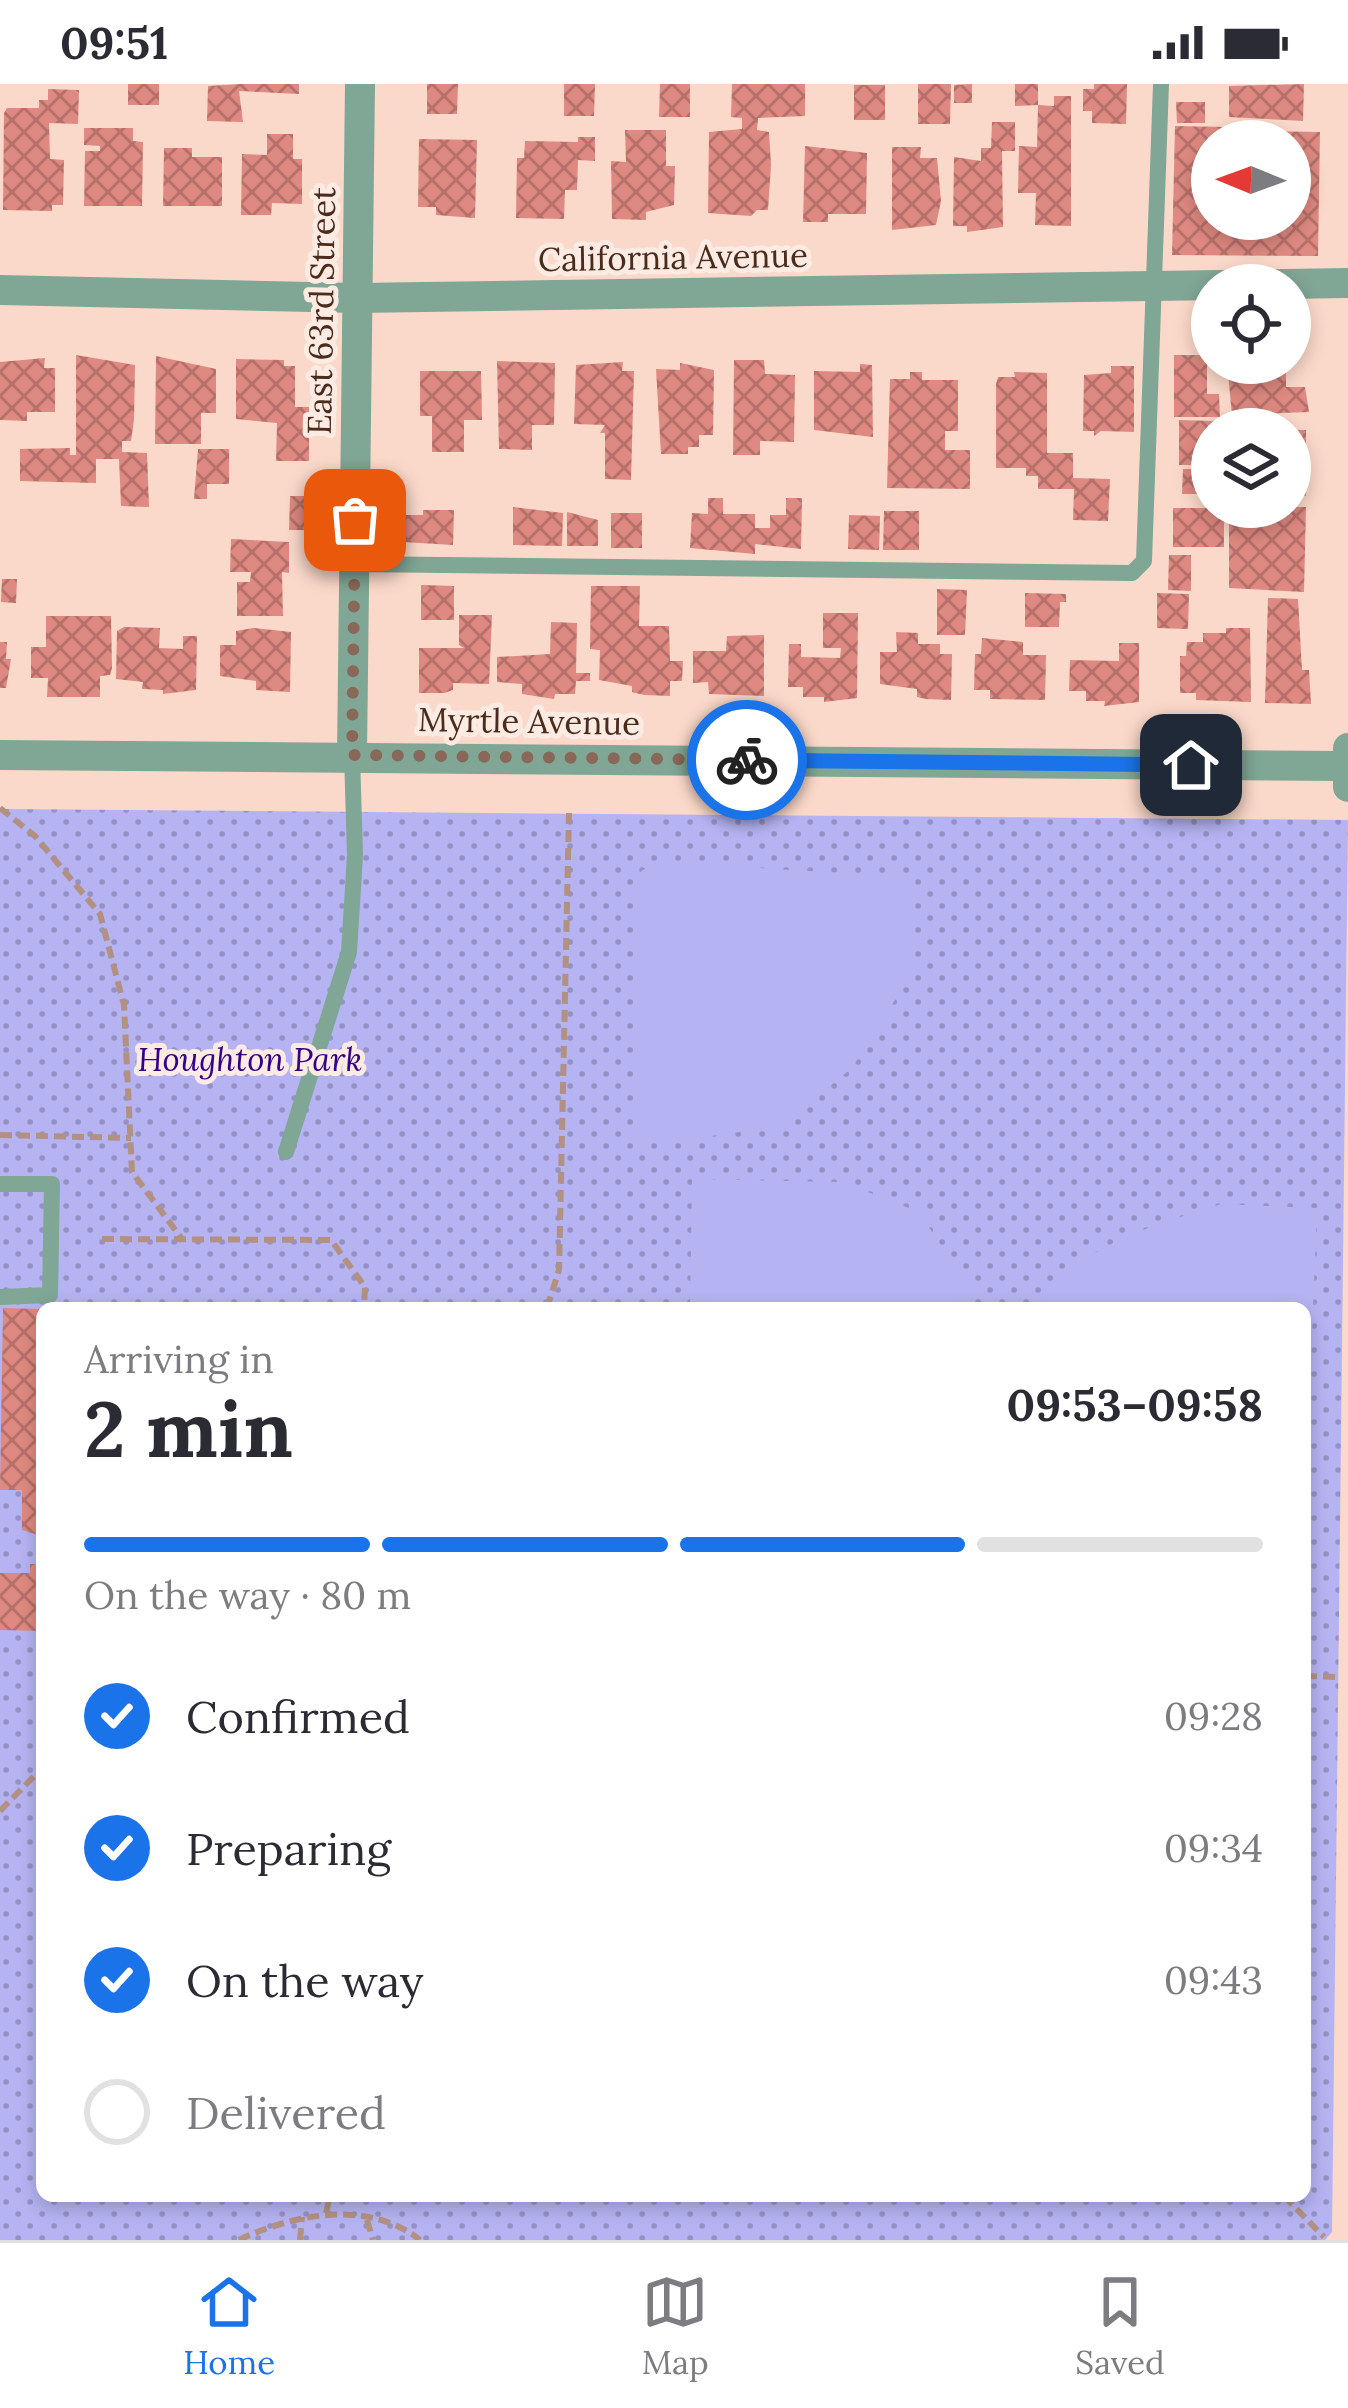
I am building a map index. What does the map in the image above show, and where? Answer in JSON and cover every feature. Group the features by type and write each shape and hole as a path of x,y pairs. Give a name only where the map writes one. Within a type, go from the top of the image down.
{"street":[{"name":"East 63rd Street","path":"352,755 360,84"},
{"name":"California Avenue","path":"0,290 357,298 1348,283"},
{"name":"Myrtle Avenue","path":"0,755 1347,767"}],"lane":[{"path":"355,564 1132,573 1144,561 1157,286 1160,84"},
{"path":"286,1152 350,952 355,855 352,755"},
{"path":"0,1184 52,1184 50,1295 0,1297"}],"path":[{"path":"0,808 35,836 100,914 124,1005 132,1172 182,1239"},
{"path":"550,1302 559,1270 569,813"},
{"path":"0,1135 130,1138"},
{"path":"102,1238 331,1240 365,1287 364,1302"},
{"path":"1311,1676 1337,1677"},
{"path":"0,1811 36,1774"},
{"path":"326,2213 329,2202"},
{"path":"1290,2202 1324,2236"},
{"path":"239,2240 276,2222 326,2213 367,2219 420,2240"},
{"path":"300,2240 302,2217"},
{"path":"367,2219 373,2240"}],"green space":[{"name":"Houghton Park","path":"0,809 1348,820 1332,2232 1325,2240 0,2240"},
{"path":"657,862 914,877 910,976 852,1068 781,1126 698,1138 633,1137 635,875"},
{"path":"692,1179 842,1182 919,1212 974,1296 974,1302 690,1302"},
{"path":"1221,1204 1317,1208 1311,1361 1311,1302 1045,1302 1076,1267 1144,1229"}],"building":[{"path":"128,84 159,84 159,105 128,105"},
{"path":"299,84 299,94 239,91 243,122 207,121 208,86"},
{"path":"427,84 458,84 457,114 427,114"},
{"path":"564,84 595,84 594,116 564,116"},
{"path":"660,84 690,84 690,117 659,117"},
{"path":"732,84 805,84 805,116 758,118 757,130 769,132 768,210 757,210 751,216 708,213 709,132 742,129 742,118 731,117"},
{"path":"918,84 951,84 950,124 918,124"},
{"path":"972,84 972,103 954,103 954,85"},
{"path":"1015,84 1038,84 1038,105 1015,106"},
{"path":"1094,84 1127,84 1126,124 1092,123 1092,111 1083,111 1083,89 1094,89"},
{"path":"1304,84 1303,120 1229,117 1229,86"},
{"path":"854,85 885,85 885,120 854,120"},
{"path":"48,89 79,90 78,124 49,123 50,159 64,160 63,205 52,205 52,211 3,210 4,113 7,108 39,108 39,100 48,100"},
{"path":"1054,96 1071,96 1071,226 1035,225 1036,193 1018,193 1019,146 1037,147 1038,105 1054,106"},
{"path":"1176,102 1205,102 1205,120 1177,123"},
{"path":"992,122 1015,122 1015,151 1002,151 1003,227 967,232 967,226 953,226 954,157 981,161 981,148 991,148"},
{"path":"1175,126 1191,126 1191,240 1311,240 1311,132 1320,132 1318,256 1172,255"},
{"path":"84,128 133,128 133,141 143,142 142,206 84,206 85,151 100,151 100,146 84,145"},
{"path":"625,130 666,130 666,166 675,166 674,205 646,212 646,220 612,219 611,161 626,162"},
{"path":"267,134 293,134 293,159 302,159 302,204 272,203 271,215 241,215 242,154 267,155"},
{"path":"578,137 595,137 595,161 578,160 577,190 565,190 564,219 516,218 517,158 524,158 525,141 578,142"},
{"path":"419,139 477,140 475,218 436,215 436,207 418,207"},
{"path":"805,146 867,153 866,214 828,214 828,222 803,222"},
{"path":"892,147 921,147 920,158 937,158 941,201 936,225 892,230"},
{"path":"164,148 192,148 192,157 222,157 222,206 163,206"},
{"path":"76,355 135,365 131,441 122,441 122,452 147,453 149,507 121,506 119,459 96,459 96,483 20,481 20,449 70,448 70,455 76,455"},
{"path":"1174,355 1191,355 1191,384 1207,384 1207,394 1219,394 1220,408 1191,408 1191,417 1174,417"},
{"path":"156,356 216,369 216,413 201,413 201,444 155,444"},
{"path":"45,358 44,368 55,368 55,412 27,412 27,421 0,420 0,362"},
{"path":"236,359 284,360 284,366 295,366 295,407 309,407 309,461 276,461 277,423 236,419"},
{"path":"734,360 764,360 765,374 795,375 794,442 760,441 760,455 733,455"},
{"path":"497,361 555,363 554,425 532,425 532,450 499,449"},
{"path":"623,362 622,371 634,371 631,480 605,479 605,433 600,433 605,425 574,424 576,365"},
{"path":"680,363 714,370 713,435 699,435 699,447 688,447 688,454 661,454 656,369 680,370"},
{"path":"860,364 872,365 873,437 814,430 814,371 860,372"},
{"path":"1111,366 1134,366 1134,432 1101,431 1094,436 1094,431 1083,431 1084,375 1111,373"},
{"path":"420,371 481,371 482,420 464,420 464,452 432,452 432,416 420,416"},
{"path":"910,372 922,372 922,380 958,380 958,431 945,431 945,450 970,450 970,489 887,488 890,379 910,379"},
{"path":"1014,372 1047,373 1047,453 1073,453 1073,478 1110,479 1108,521 1073,520 1074,489 1038,489 1038,476 1026,476 1026,468 996,468 996,384 998,377 1015,377"},
{"path":"1229,384 1305,387 1308,408 1231,408"},
{"path":"1179,420 1191,420 1191,465 1179,465"},
{"path":"198,449 229,449 229,484 207,484 207,499 194,499"},
{"path":"1183,469 1191,469 1191,494 1182,494"},
{"path":"290,496 308,496 308,530 289,530"},
{"path":"708,498 723,498 723,514 755,514 755,528 770,528 770,515 786,515 786,498 802,498 801,549 755,544 755,554 690,548 692,513 708,514"},
{"path":"513,507 563,513 562,546 513,545"},
{"path":"1173,508 1191,508 1191,528 1224,528 1224,547 1173,547"},
{"path":"423,510 454,510 453,545 403,542 403,515 423,515"},
{"path":"884,511 919,511 919,550 883,550"},
{"path":"567,512 598,520 598,546 567,546"},
{"path":"611,513 642,513 642,548 611,548"},
{"path":"849,515 880,516 879,550 848,549"},
{"path":"1229,528 1306,528 1304,592 1229,588"},
{"path":"231,539 289,542 289,573 282,572 283,616 237,616 237,582 250,582 251,572 230,572"},
{"path":"1169,555 1191,555 1191,591 1168,590"},
{"path":"2,579 17,579 16,603 1,602"},
{"path":"421,585 454,586 454,620 421,620"},
{"path":"591,586 640,586 639,626 669,626 670,661 683,661 682,681 670,681 670,696 644,695 632,692 632,686 599,680 600,650 590,649"},
{"path":"937,589 967,590 965,635 937,635"},
{"path":"1025,593 1066,594 1066,602 1060,602 1059,627 1025,627"},
{"path":"1157,593 1189,594 1188,629 1157,628"},
{"path":"1268,598 1298,599 1302,670 1309,670 1311,704 1265,703"},
{"path":"823,613 858,613 857,698 824,702 824,697 803,697 803,687 788,687 789,644 801,644 801,657 840,658 841,648 823,648"},
{"path":"459,615 492,615 489,684 453,683 453,690 444,693 419,693 419,648 464,648 459,645"},
{"path":"46,616 111,616 112,668 110,675 100,676 100,697 47,697 48,678 31,678 31,647 46,647"},
{"path":"551,622 577,623 576,673 590,673 590,681 576,681 575,694 555,694 554,699 522,694 522,684 497,682 497,657 550,654"},
{"path":"160,628 159,648 183,649 183,636 197,636 196,690 163,694 163,690 142,689 143,682 116,679 117,631"},
{"path":"1226,628 1250,628 1251,702 1196,700 1196,693 1180,693 1180,656 1186,656 1187,642 1203,642 1203,633 1226,633"},
{"path":"236,631 291,632 290,692 256,690 256,681 220,676 220,645 236,645"},
{"path":"896,632 918,633 918,644 940,644 940,654 952,654 951,700 917,697 917,689 880,684 880,652 897,652"},
{"path":"764,635 764,696 709,694 708,682 693,683 693,651 726,651 727,636"},
{"path":"982,638 1023,642 1023,655 1046,655 1045,700 990,699 990,690 974,690 975,654 981,654"},
{"path":"0,642 7,642 6,659 11,659 6,688 0,688"},
{"path":"1119,643 1139,643 1139,702 1104,706 1105,701 1086,701 1086,691 1069,691 1070,660 1119,661"},
{"path":"3,1308 36,1309 36,1534 22,1530 22,1490 0,1490"},
{"path":"30,1564 36,1564 36,1631 0,1630 0,1573 30,1573"}],"way so far":[{"path":"355,520 352,755 747,760"}],"route":[{"path":"747,760 1191,765"}]}
